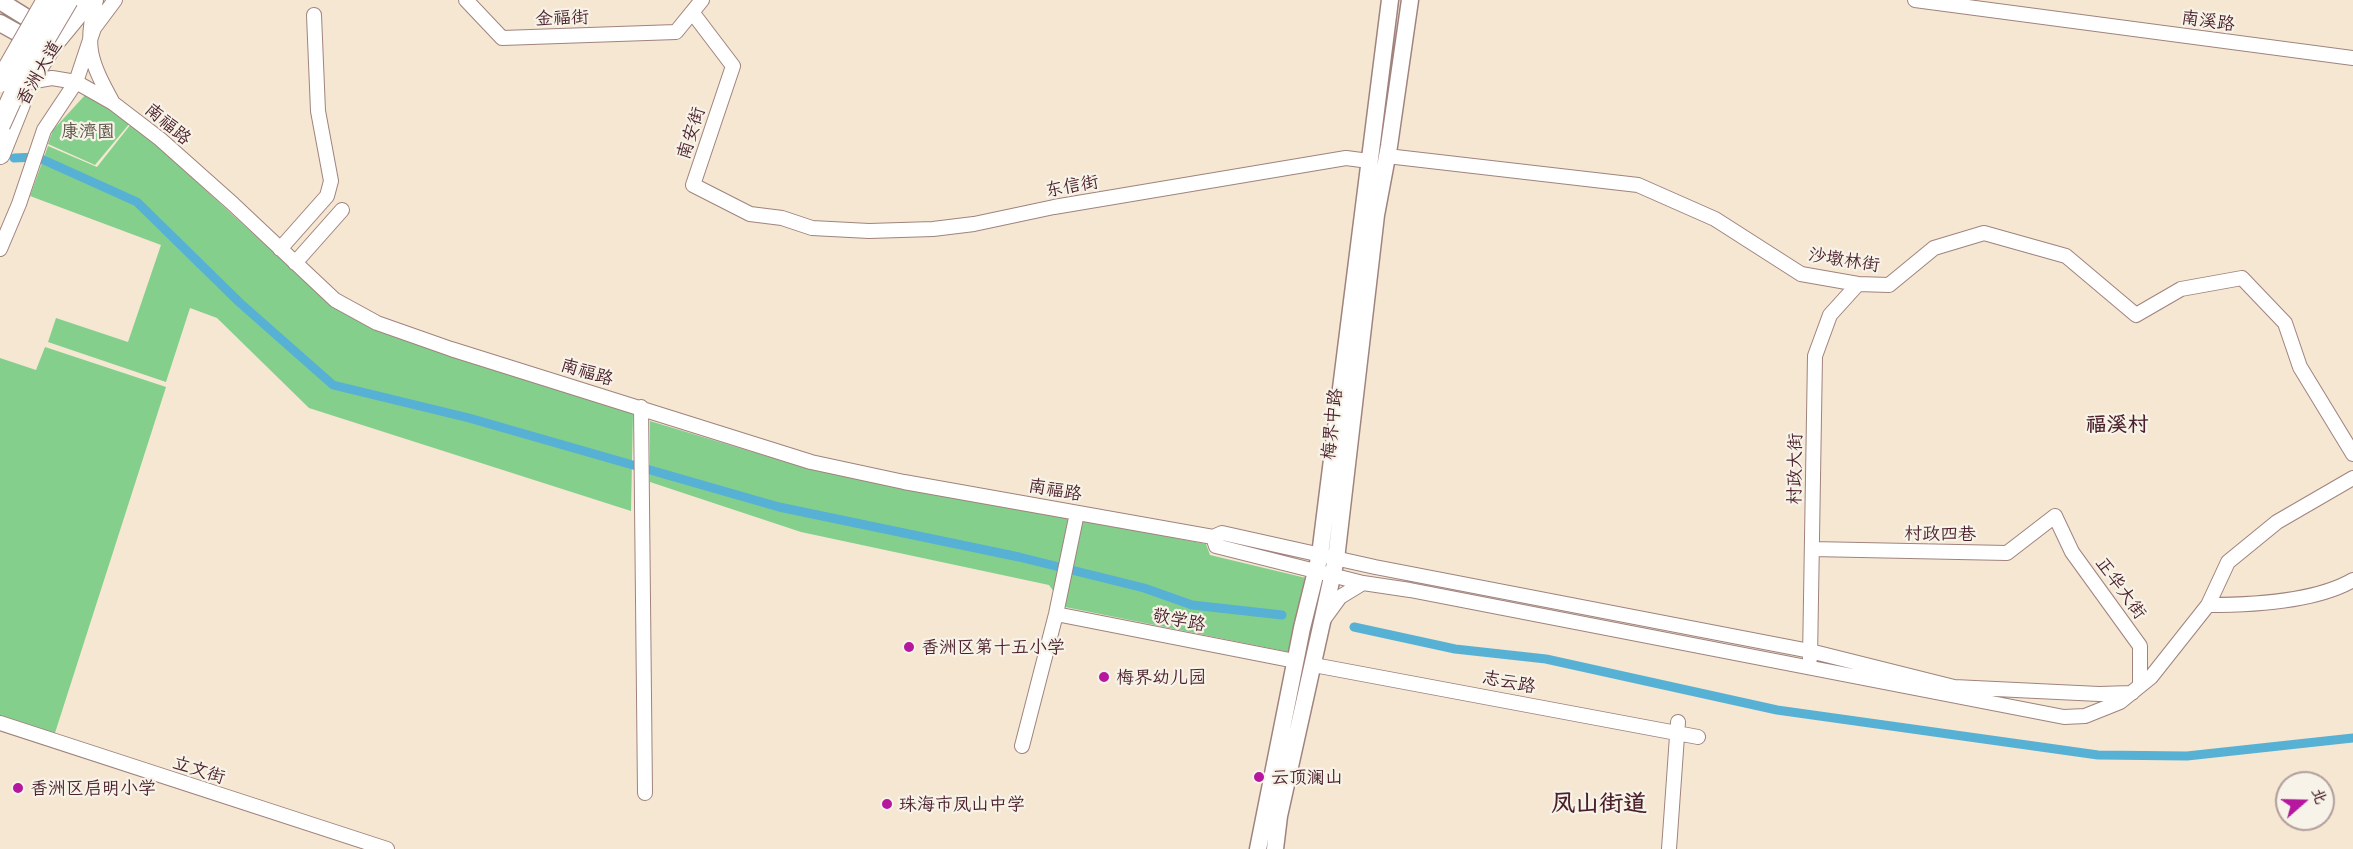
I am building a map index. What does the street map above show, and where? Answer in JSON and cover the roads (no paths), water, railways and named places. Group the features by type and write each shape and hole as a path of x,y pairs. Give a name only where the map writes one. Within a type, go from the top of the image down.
{"highway":[{"path":"0,82 47,0"},
{"name":"香洲大道","path":"0,71 55,0"},
{"path":"0,125 19,83 69,0"},
{"name":"香洲大道","path":"0,154 29,82 54,43 89,0"}],"main road":[{"name":"梅界中路","path":"1258,849 1295,661 1320,555 1390,0"},
{"name":"梅界中路","path":"1275,849 1279,816 1336,559 1376,215 1410,0"},
{"path":"0,1 30,30"},
{"path":"0,23 30,30 54,43"}],"street":[{"path":"96,0 88,43 96,71 113,103"},
{"path":"0,249 19,204 44,130 76,82 94,28 115,0"},
{"name":"金福街","path":"466,0 502,38 676,32 692,12"},
{"path":"692,12 702,0"},
{"name":"南溪路","path":"1915,0 2353,58"},
{"name":"南安街","path":"692,12 733,66 693,185 750,214 782,218"},
{"path":"280,249 327,196 331,181 318,111 314,15"},
{"name":"南福路","path":"29,82 52,78 76,82 113,103 168,146 335,300 377,323 451,349 811,462 904,482 1213,537"},
{"name":"沙墩林街","path":"1387,156 1638,185 1715,219 1801,274 1858,284 1889,285 1934,248 1984,233 2066,256 2136,315 2181,289 2242,278 2284,323 2300,367 2353,454"},
{"name":"东信街","path":"782,218 812,228 869,231 933,229 974,224 1054,207 1346,158 1369,161"},
{"path":"295,263 342,210"},
{"name":"村政大街","path":"1810,667 1815,356 1830,315 1858,284"},
{"path":"641,407 645,793"},
{"path":"2136,689 2099,694 1953,687 1810,651 1336,559 1222,533 1213,537 1216,546 1363,583 1410,590 2064,717 2085,716 2120,702 2151,677 2208,605 2228,562 2277,522 2353,477"},
{"path":"1022,746 1056,614 1077,513"},
{"name":"村政四巷","path":"1812,549 2007,553 2055,516"},
{"name":"正华大街","path":"2055,516 2072,552 2140,646 2136,689"},
{"path":"2208,605 2268,603 2320,592 2353,580"},
{"path":"1324,619 1340,597 1363,583"},
{"name":"敬学路","path":"1056,614 1295,661"},
{"name":"志云路","path":"1314,665 1677,728 1698,737"},
{"path":"1289,692 1307,695"},
{"name":"立文街","path":"0,723 387,849"},
{"path":"1670,849 1677,728"}],"waterway":[{"path":"14,158 37,157 137,202 239,302 333,385 469,418 779,507 1019,557 1144,588 1192,605 1282,615"},
{"path":"1354,627 1455,649 1546,659 1777,710 2098,755 2187,756 2353,738"}],"place":[{"name":"香洲区第十五小学","path":"909,647"},
{"name":"梅界幼儿园","path":"1104,677"},
{"name":"云顶澜山","path":"1259,777"},
{"name":"香洲区启明小学","path":"18,788"},
{"name":"珠海市凤山中学","path":"887,804"}],"district":[{"name":"福溪村","path":"2117,425"},
{"name":"凤山街道","path":"1599,804"}],"park label":[{"name":"康濟園","path":"88,131"}]}
